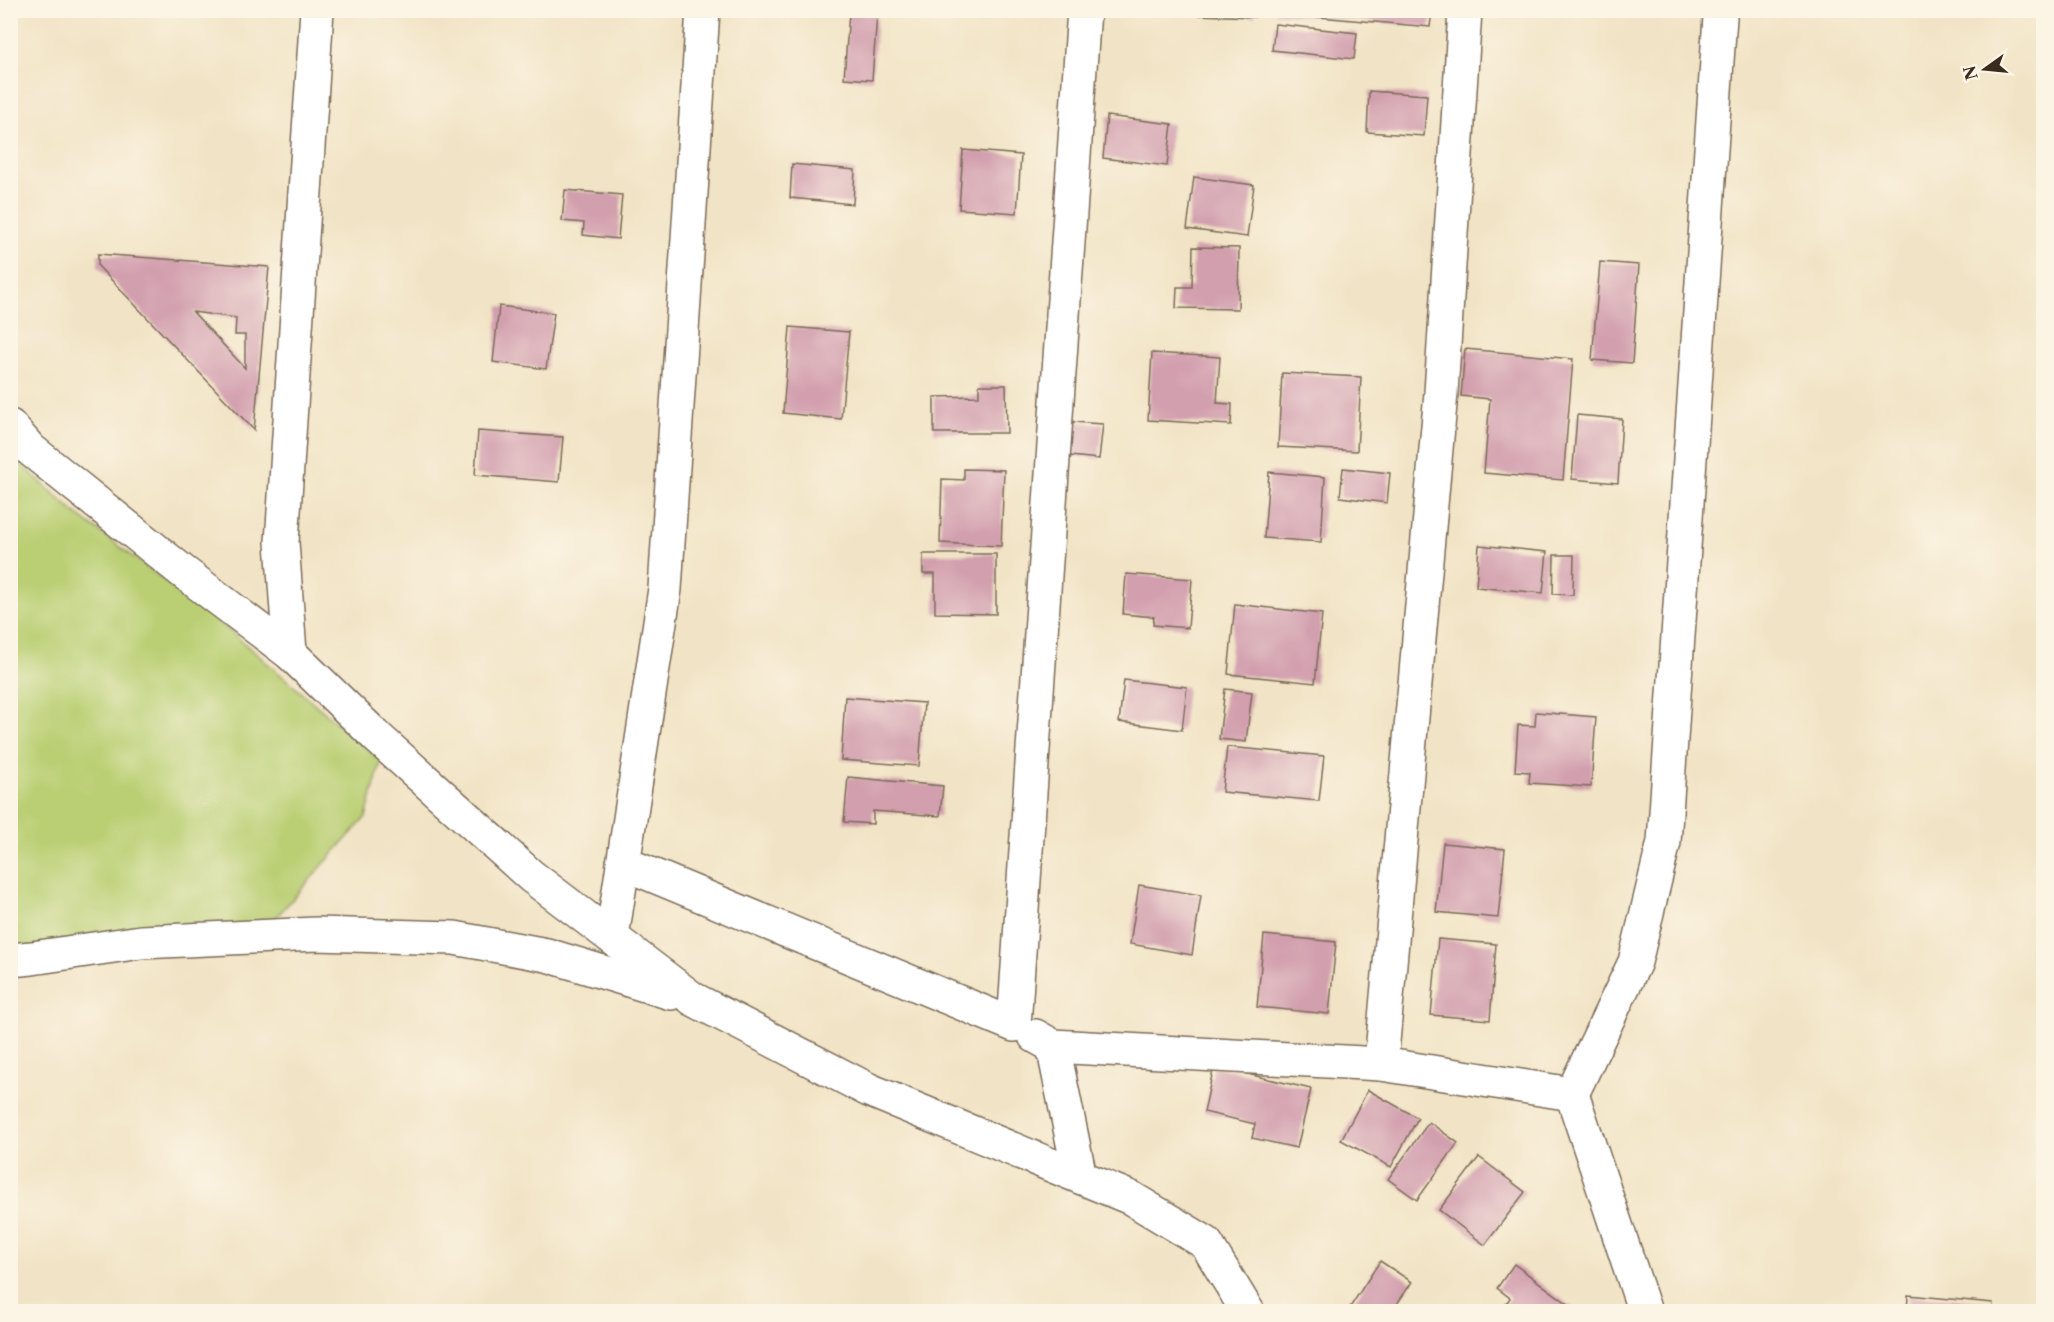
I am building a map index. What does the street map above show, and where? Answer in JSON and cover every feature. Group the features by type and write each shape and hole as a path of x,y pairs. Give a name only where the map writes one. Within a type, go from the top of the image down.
{"street":[{"path":"290,653 282,542 317,10"},
{"path":"612,938 665,589 703,10"},
{"path":"1014,1025 1084,10"},
{"path":"1381,1064 1442,393 1466,10"},
{"path":"1645,1311 1572,1094 1635,962 1664,842 1720,17"},
{"path":"10,426 31,450 182,572 290,653 377,737 531,876 693,999 869,1090 1131,1198 1206,1243 1248,1311"},
{"path":"623,863 1014,1025 1053,1046 1381,1064 1572,1094"},
{"path":"10,960 153,942 316,934 453,938 548,955 693,999"},
{"path":"1053,1046 1080,1177"}],"green space":[{"path":"10,454 75,513 218,621 381,761 366,817 270,924 11,949"}],"building":[{"path":"1197,10 1255,10 1255,17 1197,15"},
{"path":"1276,10 1432,10 1430,27 1275,13"},
{"path":"849,13 877,15 872,80 844,78"},
{"path":"1275,24 1357,33 1354,59 1272,50"},
{"path":"1369,91 1427,95 1424,136 1367,132"},
{"path":"1107,116 1172,124 1167,166 1103,158"},
{"path":"963,150 1021,155 1017,213 959,209"},
{"path":"792,164 855,170 853,204 790,198"},
{"path":"1194,177 1254,185 1247,237 1187,229"},
{"path":"565,190 622,195 618,239 583,235 584,223 562,221"},
{"path":"1193,247 1239,248 1238,309 1176,308 1177,287 1192,287"},
{"path":"98,254 269,267 254,430 98,266","holes":["193,312 236,318 235,335 245,335 245,368"]},
{"path":"1600,262 1639,265 1632,363 1592,360"},
{"path":"499,306 554,313 546,369 493,362"},
{"path":"790,327 849,332 841,419 783,413"},
{"path":"1465,349 1573,359 1563,480 1484,473 1490,399 1461,396"},
{"path":"1152,353 1220,357 1217,403 1232,404 1231,425 1148,420"},
{"path":"1282,373 1361,377 1357,451 1278,447"},
{"path":"979,385 1006,385 1007,433 934,433 934,397 979,396"},
{"path":"1577,415 1622,419 1618,483 1572,479"},
{"path":"1072,422 1103,424 1099,459 1070,456"},
{"path":"478,431 563,437 559,482 475,475"},
{"path":"1343,468 1390,473 1387,503 1340,497"},
{"path":"964,469 1004,470 1001,546 940,543 942,479 964,480"},
{"path":"1269,472 1325,477 1321,542 1264,538"},
{"path":"1479,545 1547,552 1543,593 1476,587"},
{"path":"923,554 996,554 996,614 935,613 935,574 923,574"},
{"path":"1554,555 1574,555 1573,595 1553,594"},
{"path":"1126,574 1192,579 1188,628 1153,625 1154,617 1123,614"},
{"path":"1235,604 1322,614 1315,683 1228,674"},
{"path":"1124,680 1187,687 1182,730 1119,722"},
{"path":"1225,689 1252,692 1246,742 1219,739"},
{"path":"845,697 924,703 919,766 841,760"},
{"path":"1536,712 1596,717 1591,787 1529,783 1530,772 1515,771 1518,725 1535,726"},
{"path":"1227,747 1324,756 1319,801 1222,792"},
{"path":"848,777 943,786 940,816 873,811 873,824 844,822"},
{"path":"1443,843 1505,849 1498,918 1436,912"},
{"path":"1139,885 1201,895 1192,955 1130,944"},
{"path":"1264,935 1336,942 1329,1014 1257,1007"},
{"path":"1438,939 1496,944 1490,1020 1431,1015"},
{"path":"1214,1066 1311,1089 1297,1148 1252,1138 1255,1124 1204,1112"},
{"path":"1368,1090 1418,1118 1391,1167 1341,1140"},
{"path":"1429,1122 1458,1143 1417,1200 1388,1179"},
{"path":"1479,1157 1525,1192 1485,1245 1439,1210"},
{"path":"1380,1261 1412,1282 1397,1304 1403,1308 1400,1312 1347,1312"},
{"path":"1514,1264 1575,1309 1573,1312 1500,1312 1510,1298 1497,1288"},
{"path":"1908,1295 1993,1303 1992,1312 1907,1312"}]}
